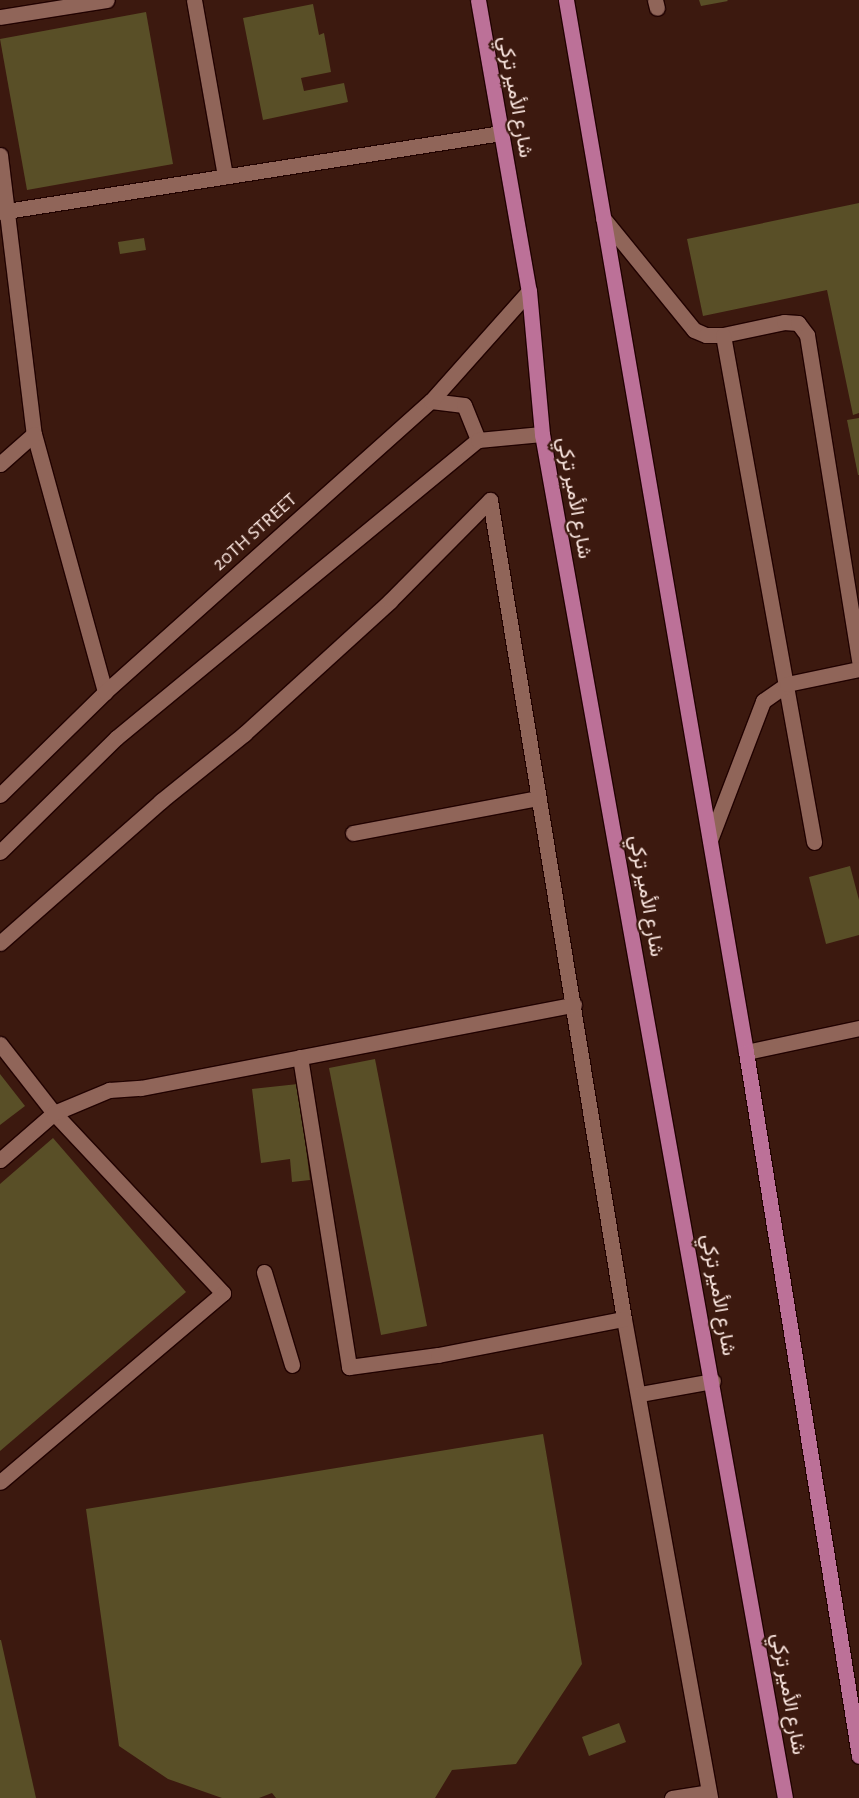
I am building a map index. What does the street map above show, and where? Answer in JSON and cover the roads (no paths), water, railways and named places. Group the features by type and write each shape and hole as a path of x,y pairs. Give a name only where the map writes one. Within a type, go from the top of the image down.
{"main road":[{"name":"شارع الأمير تركي","path":"478,0 529,291 542,434 713,1381 785,1798"},
{"path":"566,0 746,1052 859,1756"}],"street":[{"path":"0,18 107,0"},
{"path":"194,0 225,176"},
{"path":"4,211 501,133"},
{"path":"0,155 4,211 34,434 105,692"},
{"path":"603,218 694,330 706,335 723,335 784,322 798,323 807,334 859,661"},
{"name":"20TH STREET","path":"0,795 105,692 431,401 529,291"},
{"path":"723,335 814,842"},
{"path":"431,401 464,405 478,440"},
{"path":"0,464 34,434"},
{"path":"0,852 116,738 478,440 542,434"},
{"path":"0,943 161,800 244,734 390,601 490,500 624,1319 640,1394 710,1795 672,1798"},
{"path":"710,840 763,702 787,684 859,669"},
{"path":"353,832 538,798"},
{"path":"0,1160 54,1112 109,1090 141,1088 300,1057 392,1042 476,1022 574,1005"},
{"path":"746,1052 859,1028"},
{"path":"0,1044 54,1112 223,1293 0,1482"},
{"path":"300,1057 349,1367 438,1356 624,1319"},
{"path":"264,1272 292,1366"},
{"path":"640,1394 713,1381"}]}
